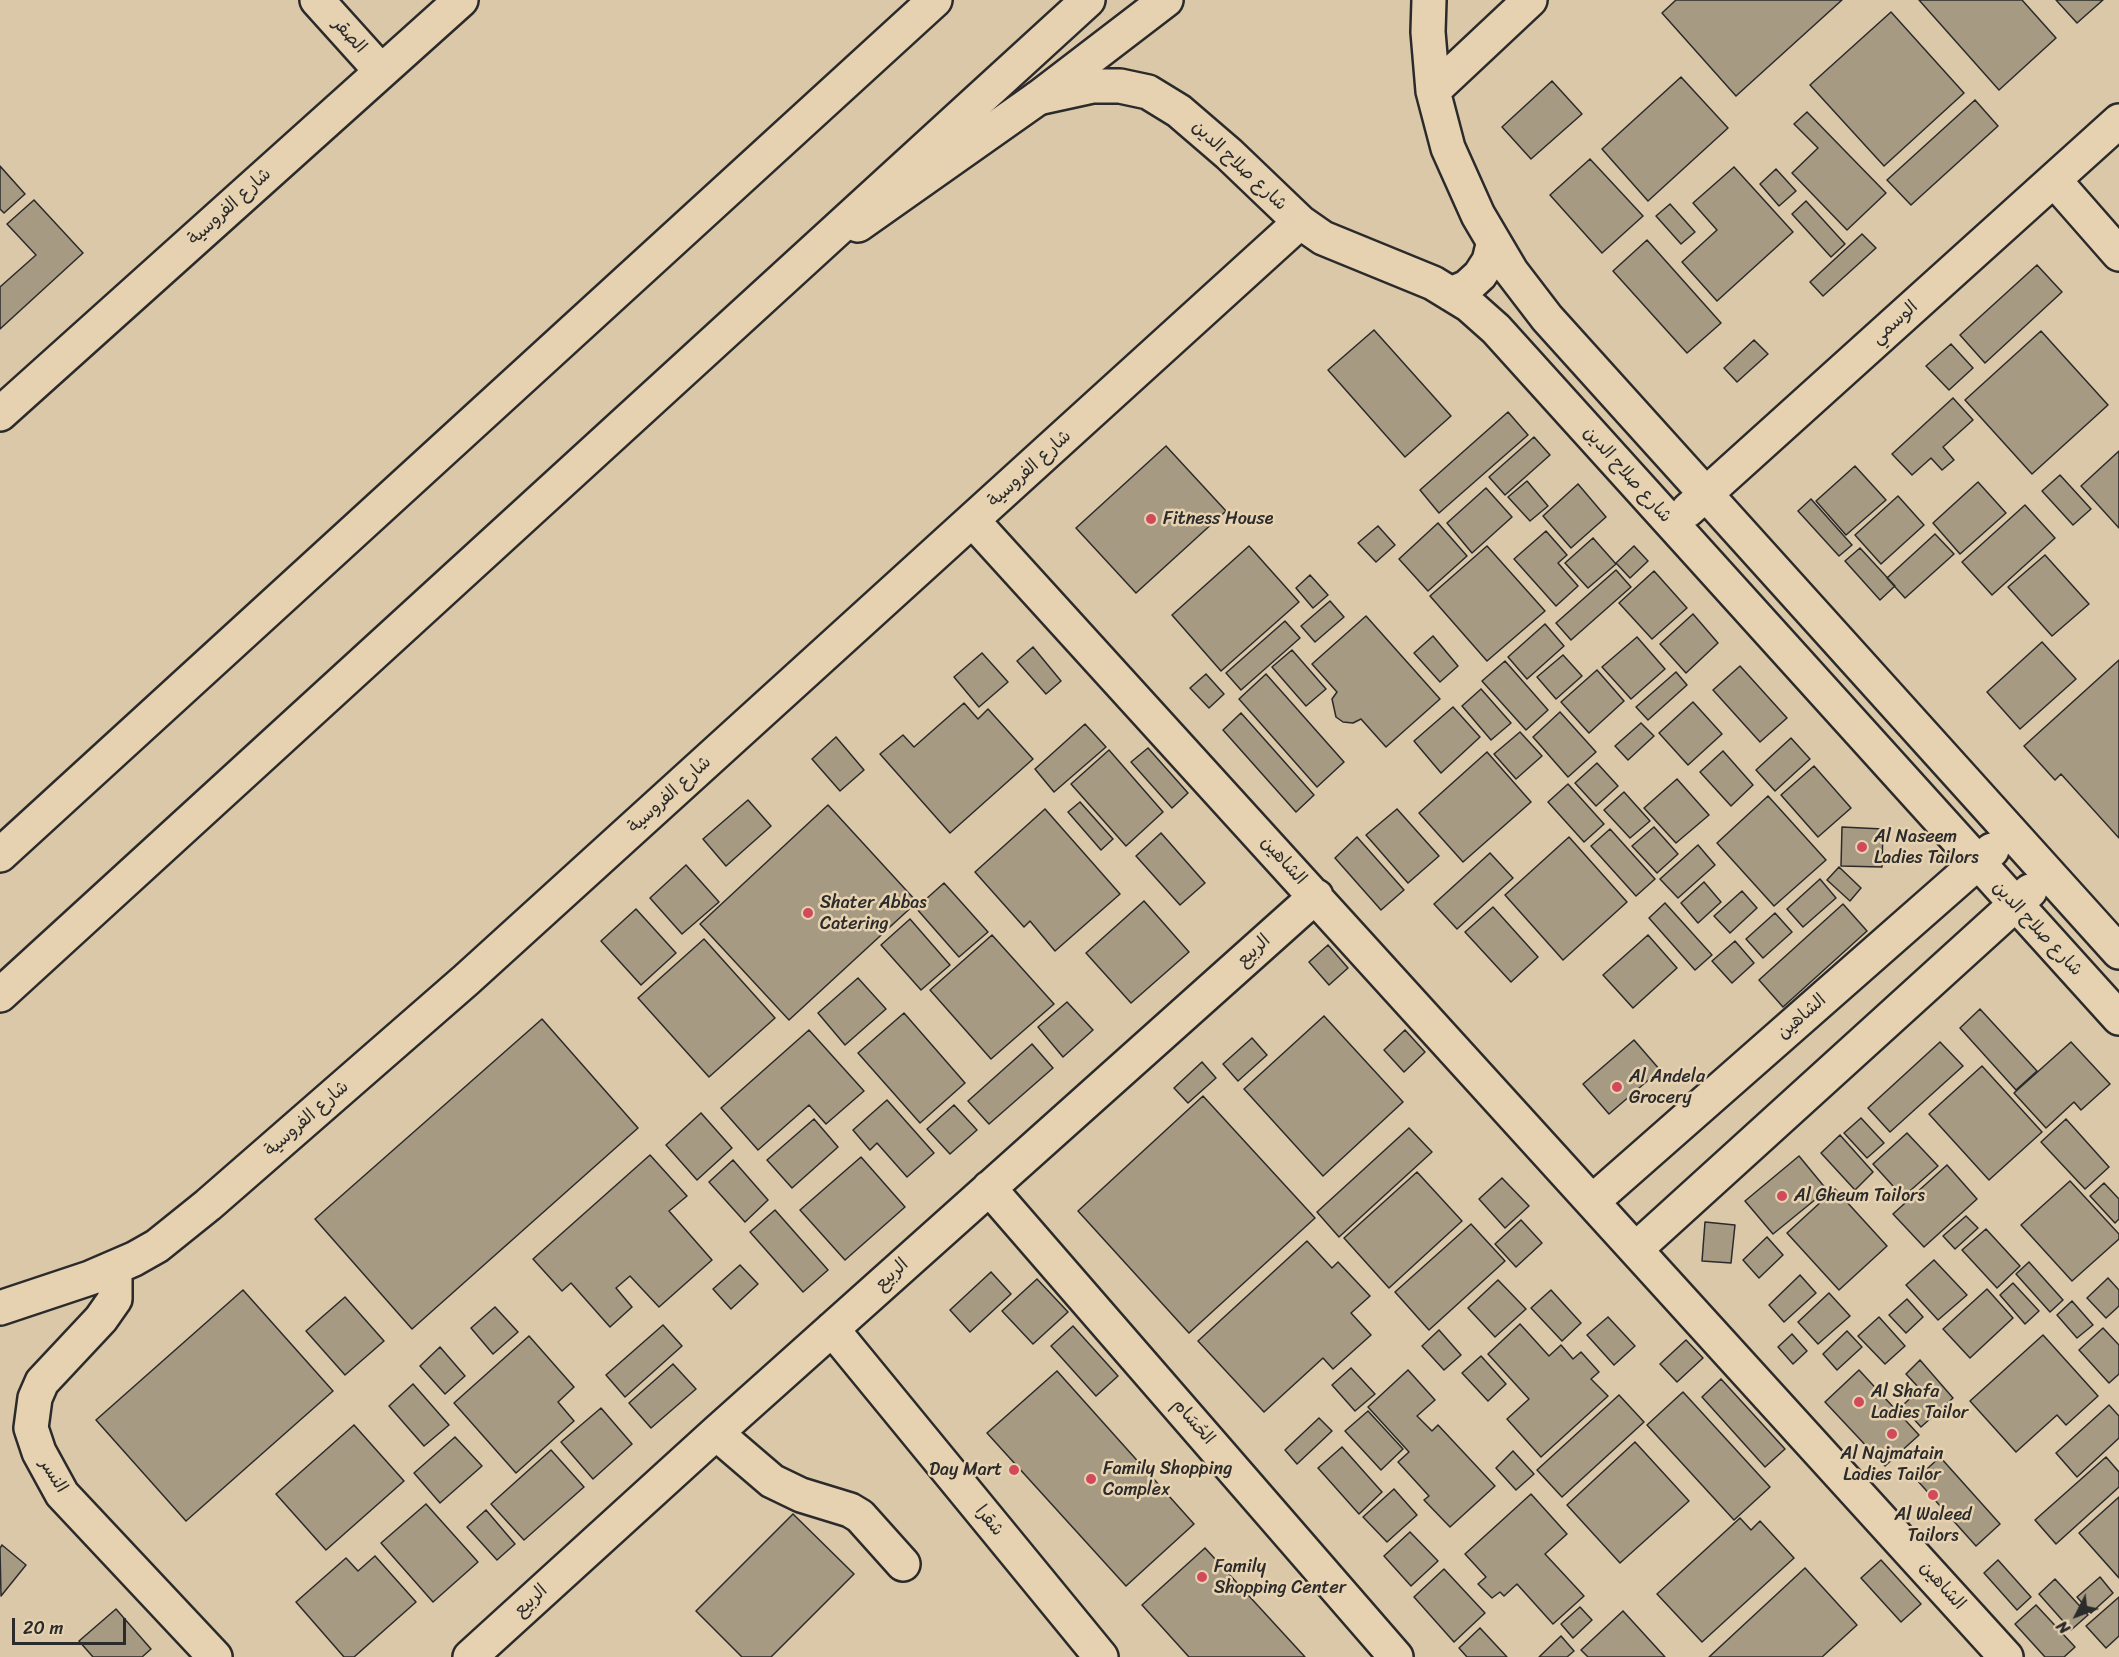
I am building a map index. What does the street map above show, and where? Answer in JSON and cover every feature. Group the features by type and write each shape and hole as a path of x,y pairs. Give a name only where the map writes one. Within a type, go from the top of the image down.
{"main road":[{"name":"الصقر","path":"317,0 381,71"},
{"name":"شارع الفروسية","path":"0,414 461,0"},
{"path":"0,855 935,0"},
{"path":"0,996 1088,0"},
{"path":"780,280 1038,98 1166,0"},
{"path":"1429,0 1428,32 1433,91 1448,148 1493,245 1547,318 2119,952"},
{"path":"1433,91 1530,0"},
{"name":"شارع صلاح الدين","path":"1038,98 1094,86 1120,86 1148,92 1179,111 1300,222 1323,238 1347,250 1433,283 1496,329 1976,863 2119,1018"},
{"name":"الوسمي","path":"1672,525 2119,121"},
{"path":"2054,180 2119,254"},
{"name":"شارع الفروسية","path":"0,1308 112,1269 157,1246 217,1197 466,980 1300,222"},
{"path":"1451,294 1467,287 1479,275 1489,261 1493,245"},
{"name":"الشاهين","path":"973,521 2006,1657"},
{"name":"الشاهين","path":"1593,1201 2011,833"},
{"path":"1635,1249 2048,874"},
{"name":"الربيع","path":"470,1657 716,1432 1316,896"},
{"name":"الحُسَام","path":"989,1188 1396,1657"},
{"name":"النسر","path":"112,1269 115,1279 115,1299 101,1319 42,1382 31,1413 31,1428 39,1452 62,1494 215,1657"},
{"name":"شقرا","path":"832,1329 1101,1657"},
{"path":"716,1432 772,1481 801,1495 850,1510 860,1516 903,1564"}],"building":[{"path":"1676,0 1842,0 1736,96 1662,13"},
{"path":"1919,0 2022,0 2056,38 1999,90"},
{"path":"2056,0 2103,0 2077,23"},
{"path":"1891,12 1964,93 1884,166 1810,85"},
{"path":"1681,77 1728,128 1648,201 1602,149"},
{"path":"1552,81 1582,114 1531,159 1502,127"},
{"path":"1975,100 1998,126 1911,205 1887,180"},
{"path":"1807,112 1886,193 1847,230 1792,173 1818,148 1794,124"},
{"path":"1590,159 1643,216 1602,253 1550,195"},
{"path":"0,166 25,194 4,213 0,209"},
{"path":"1734,167 1793,232 1717,301 1682,262 1717,230 1693,203"},
{"path":"1776,169 1796,191 1779,206 1760,184"},
{"path":"34,200 83,253 0,329 0,287 36,255 7,224"},
{"path":"1806,201 1845,244 1831,257 1792,214"},
{"path":"1670,204 1695,232 1681,244 1656,216"},
{"path":"1862,234 1876,248 1823,296 1810,282"},
{"path":"1647,240 1721,323 1687,353 1613,271"},
{"path":"2037,265 2062,292 1985,363 1960,335"},
{"path":"1374,330 1451,416 1405,457 1328,370"},
{"path":"2041,331 2108,405 2032,474 1965,400"},
{"path":"1754,340 1768,354 1737,382 1724,368"},
{"path":"1951,344 1973,368 1949,390 1926,366"},
{"path":"1953,398 1973,420 1943,447 1954,460 1942,470 1931,458 1912,475 1892,454"},
{"path":"1508,412 1528,435 1439,513 1420,490"},
{"path":"1534,437 1550,455 1505,495 1489,477"},
{"name":"Fitness House","path":"1166,446 1226,511 1136,593 1076,528"},
{"path":"2119,451 2119,528 2081,486"},
{"path":"1855,466 1886,500 1846,535 1816,501"},
{"path":"2060,475 2091,509 2073,525 2042,491"},
{"path":"1527,481 1548,506 1530,521 1508,497"},
{"path":"1978,482 2006,513 1960,554 1933,523"},
{"path":"1578,484 1606,517 1571,548 1543,516"},
{"path":"1486,488 1512,517 1472,553 1447,523"},
{"path":"1898,496 1924,525 1881,564 1855,535"},
{"path":"1811,499 1852,545 1839,556 1798,511"},
{"path":"2025,505 2055,538 1992,595 1962,562"},
{"path":"1438,523 1467,556 1428,591 1399,559"},
{"path":"1378,526 1395,545 1376,562 1358,543"},
{"path":"1546,531 1567,555 1558,563 1578,586 1556,606 1514,559"},
{"path":"1935,534 1954,554 1905,598 1887,578"},
{"path":"1593,538 1616,564 1588,588 1565,563"},
{"path":"1249,546 1299,602 1221,671 1172,615"},
{"path":"1487,546 1545,611 1487,661 1430,596"},
{"path":"1634,546 1648,561 1630,578 1616,563"},
{"path":"1860,548 1895,586 1880,600 1845,561"},
{"path":"2045,555 2089,604 2052,636 2008,587"},
{"path":"1616,570 1631,587 1571,640 1556,623"},
{"path":"1654,571 1687,608 1652,639 1619,603"},
{"path":"1310,575 1328,595 1313,608 1296,588"},
{"path":"1330,601 1344,617 1315,642 1301,626"},
{"path":"1693,614 1718,643 1686,673 1660,644"},
{"path":"1366,616 1440,699 1386,747 1361,719 1353,723 1343,722 1336,717 1332,699 1337,692 1312,664"},
{"path":"1285,621 1300,638 1241,690 1226,673"},
{"path":"1545,624 1564,646 1527,679 1508,657"},
{"path":"1433,636 1458,666 1440,682 1414,653"},
{"path":"1637,637 1665,669 1631,699 1602,667"},
{"path":"2042,642 2076,679 2020,729 1987,692"},
{"path":"1033,647 1061,681 1046,694 1017,661"},
{"path":"1292,650 1326,689 1306,706 1272,667"},
{"path":"982,653 1008,682 979,707 954,677"},
{"path":"1563,655 1582,676 1556,699 1537,677"},
{"path":"2119,660 2119,838 2061,774 2055,780 2024,746"},
{"path":"1505,661 1548,710 1526,730 1482,681"},
{"path":"1740,666 1787,718 1760,742 1713,690"},
{"path":"1597,670 1624,701 1589,733 1561,702"},
{"path":"1676,672 1687,685 1648,720 1636,707"},
{"path":"1206,674 1224,694 1209,708 1190,688"},
{"path":"1266,674 1344,762 1317,787 1239,699"},
{"path":"1481,689 1511,723 1491,740 1462,706"},
{"path":"1693,702 1722,734 1688,765 1659,733"},
{"path":"964,703 978,719 988,709 1033,759 950,833 880,754 903,735 914,747"},
{"path":"1453,707 1480,737 1441,773 1414,741"},
{"path":"1560,712 1596,752 1568,777 1533,737"},
{"path":"1241,713 1314,795 1296,812 1223,730"},
{"path":"1641,723 1654,736 1628,760 1615,746"},
{"path":"1085,724 1106,747 1054,792 1035,769"},
{"path":"1520,732 1542,756 1516,779 1494,754"},
{"path":"836,737 864,770 840,791 812,759"},
{"path":"1791,738 1810,759 1775,791 1756,770"},
{"path":"1148,748 1188,793 1172,808 1131,762"},
{"path":"1109,750 1163,812 1126,846 1071,784"},
{"path":"1723,751 1753,785 1731,806 1700,772"},
{"path":"1487,752 1531,802 1463,862 1419,813"},
{"path":"1597,763 1618,786 1596,806 1575,783"},
{"path":"1814,766 1851,808 1818,837 1781,795"},
{"path":"1677,779 1709,815 1676,843 1644,808"},
{"path":"1568,784 1604,824 1584,842 1548,802"},
{"path":"1624,792 1650,821 1630,838 1604,810"},
{"path":"1768,796 1826,860 1774,906 1717,843"},
{"path":"748,800 771,826 726,866 703,839"},
{"path":"1080,802 1113,839 1101,850 1068,812"},
{"name":"Shater Abbas Catering","path":"828,805 917,902 789,1020 700,924"},
{"path":"1045,809 1120,894 1055,951 1030,921 1024,927 975,872"},
{"path":"1397,809 1439,856 1408,883 1366,835"},
{"path":"1654,827 1678,854 1657,873 1632,846"},
{"name":"Al Naseem Ladies Tailors","path":"1842,827 1883,829 1882,867 1841,866"},
{"path":"1610,829 1655,879 1636,896 1591,846"},
{"path":"1161,833 1205,883 1180,905 1136,856"},
{"path":"1357,837 1404,890 1381,910 1335,858"},
{"path":"1569,837 1627,902 1563,960 1505,895"},
{"path":"1698,845 1715,865 1678,898 1660,879"},
{"path":"1490,853 1513,878 1457,929 1434,904"},
{"path":"686,865 719,902 682,934 650,898"},
{"path":"1839,867 1861,888 1850,901 1827,880"},
{"path":"1820,879 1836,898 1803,927 1787,909"},
{"path":"1704,882 1721,902 1698,923 1681,903"},
{"path":"944,883 988,932 959,957 916,908"},
{"path":"1742,891 1757,908 1730,933 1714,916"},
{"path":"1144,901 1189,952 1131,1003 1086,953"},
{"path":"1665,903 1712,955 1695,970 1649,918"},
{"path":"1843,904 1867,931 1783,1007 1759,980"},
{"path":"1493,907 1538,957 1511,982 1465,932"},
{"path":"636,909 676,953 641,985 601,941"},
{"path":"1775,913 1792,932 1763,958 1746,939"},
{"path":"910,919 950,965 921,990 881,945"},
{"path":"992,935 1054,1004 991,1059 930,990"},
{"path":"1648,935 1677,968 1633,1008 1603,975"},
{"path":"704,939 775,1018 709,1077 638,998"},
{"path":"1735,941 1754,963 1732,983 1712,961"},
{"path":"1328,945 1348,968 1329,985 1309,962"},
{"path":"858,978 886,1009 845,1045 818,1013"},
{"path":"1067,1002 1093,1030 1063,1057 1038,1027"},
{"path":"1980,1009 2037,1071 2016,1090 1960,1028"},
{"path":"904,1013 965,1083 920,1123 858,1053"},
{"path":"1324,1016 1403,1102 1323,1176 1244,1089"},
{"path":"542,1019 638,1128 412,1329 315,1219"},
{"path":"809,1030 864,1091 826,1124 809,1105 758,1150 721,1108"},
{"path":"1405,1030 1425,1052 1404,1072 1384,1050"},
{"path":"1252,1038 1267,1055 1238,1081 1223,1064"},
{"path":"1634,1040 1660,1070 1609,1114 1583,1084"},
{"path":"1940,1042 1963,1066 1890,1132 1868,1108"},
{"path":"2071,1042 2110,1084 2081,1110 2074,1102 2046,1128 2014,1093"},
{"path":"1032,1044 1053,1068 989,1124 968,1101"},
{"path":"1202,1062 1216,1078 1188,1103 1174,1088"},
{"path":"1982,1066 2042,1132 1989,1180 1929,1114"},
{"path":"1203,1096 1315,1218 1189,1333 1078,1211"},
{"path":"887,1100 934,1153 907,1177 877,1143 870,1150 853,1130"},
{"path":"954,1105 977,1130 950,1154 927,1129"},
{"path":"701,1113 732,1148 697,1180 666,1145"},
{"path":"1861,1118 1884,1143 1867,1158 1844,1133"},
{"path":"814,1119 838,1147 792,1188 767,1160"},
{"path":"2066,1119 2109,1167 2085,1189 2041,1142"},
{"path":"1409,1128 1432,1152 1339,1237 1317,1212"},
{"path":"1907,1133 1938,1166 1903,1197 1873,1164"},
{"path":"1840,1135 1873,1172 1855,1190 1821,1153"},
{"path":"650,1155 687,1196 669,1211 712,1260 659,1307 630,1276 616,1288 632,1307 610,1327 571,1283 562,1291 533,1259"},
{"path":"1799,1156 1827,1190 1773,1234 1745,1201"},
{"path":"861,1157 905,1207 845,1260 800,1210"},
{"path":"733,1160 768,1200 745,1222 709,1182"},
{"path":"1947,1165 1977,1199 1924,1247 1893,1214"},
{"path":"1417,1172 1462,1221 1389,1288 1344,1238"},
{"path":"1502,1178 1529,1206 1505,1228 1479,1199"},
{"path":"2070,1181 2119,1234 2119,1239 2072,1281 2021,1225"},
{"path":"2104,1183 2119,1199 2119,1219 2115,1223 2090,1196"},
{"path":"1835,1189 1887,1246 1839,1290 1787,1233"},
{"path":"775,1210 828,1270 803,1292 750,1232"},
{"path":"1966,1216 1978,1228 1955,1249 1943,1236"},
{"path":"1521,1220 1542,1243 1516,1267 1495,1244"},
{"path":"1705,1222 1735,1225 1731,1263 1702,1261"},
{"path":"1471,1224 1505,1261 1429,1330 1395,1292"},
{"path":"1986,1229 2020,1266 1997,1288 1962,1250"},
{"path":"1767,1237 1783,1255 1759,1278 1743,1260"},
{"path":"1307,1241 1332,1268 1338,1262 1370,1296 1351,1313 1371,1335 1333,1369 1323,1358 1264,1412 1198,1341"},
{"path":"1934,1260 1967,1295 1938,1320 1906,1285"},
{"path":"2029,1262 2063,1300 2050,1312 2016,1274"},
{"path":"740,1265 758,1284 731,1309 713,1289"},
{"path":"991,1272 1011,1294 970,1332 950,1310"},
{"path":"1800,1275 1816,1293 1784,1322 1769,1305"},
{"path":"2108,1278 2119,1290 2119,1306 2106,1318 2087,1298"},
{"path":"1037,1279 1068,1312 1033,1344 1002,1311"},
{"path":"1498,1280 1526,1309 1495,1337 1468,1308"},
{"path":"2013,1283 2039,1311 2025,1324 2000,1295"},
{"path":"1987,1289 2013,1318 1970,1358 1943,1329"},
{"path":"243,1290 333,1391 186,1521 96,1420"},
{"path":"1551,1290 1581,1323 1562,1341 1531,1308"},
{"path":"1829,1293 1850,1316 1818,1344 1798,1322"},
{"path":"345,1297 384,1341 345,1375 306,1331"},
{"path":"1907,1299 1923,1317 1906,1333 1889,1315"},
{"path":"2072,1301 2093,1325 2077,1338 2057,1315"},
{"path":"495,1307 518,1332 493,1354 471,1328"},
{"path":"1608,1317 1635,1346 1614,1365 1587,1335"},
{"path":"1879,1317 1905,1346 1885,1364 1858,1336"},
{"path":"1520,1324 1549,1356 1561,1345 1573,1359 1581,1352 1599,1372 1591,1379 1608,1396 1541,1457 1507,1419 1529,1399 1488,1354"},
{"path":"663,1325 682,1346 625,1397 606,1375"},
{"path":"1073,1326 1118,1376 1096,1396 1051,1346"},
{"path":"2103,1328 2119,1345 2119,1374 2109,1383 2079,1350"},
{"path":"1439,1330 1461,1355 1444,1370 1422,1346"},
{"path":"1847,1331 1862,1347 1837,1370 1823,1354"},
{"path":"1792,1334 1807,1351 1793,1364 1778,1347"},
{"path":"2043,1335 2098,1396 2066,1425 2057,1415 2016,1452 1970,1401"},
{"path":"529,1336 574,1387 558,1402 574,1421 516,1473 454,1403"},
{"path":"1686,1340 1703,1358 1677,1382 1660,1364"},
{"path":"440,1347 465,1376 445,1394 420,1366"},
{"path":"1481,1356 1506,1384 1488,1401 1462,1373"},
{"path":"1920,1360 1953,1398 1921,1427 1902,1406 1920,1389 1906,1374"},
{"path":"673,1364 696,1389 651,1428 629,1403"},
{"path":"1351,1368 1375,1394 1355,1411 1332,1385"},
{"path":"1408,1370 1435,1400 1417,1416 1432,1431 1438,1425 1495,1486 1450,1527 1424,1500 1429,1496 1398,1462 1409,1452 1368,1407"},
{"path":"1859,1370 1919,1435 1885,1466 1825,1402"},
{"name":"Family Shopping Complex","path":"1057,1371 1194,1524 1126,1586 987,1433"},
{"path":"1721,1379 1785,1449 1765,1467 1702,1397"},
{"path":"413,1384 449,1425 424,1446 389,1406"},
{"path":"1683,1392 1770,1487 1734,1520 1647,1425"},
{"path":"1619,1395 1644,1422 1562,1497 1537,1470"},
{"path":"2109,1405 2119,1416 2119,1438 2077,1477 2056,1453"},
{"path":"601,1408 632,1444 593,1479 561,1442"},
{"path":"1368,1411 1403,1449 1381,1470 1345,1431"},
{"path":"1319,1418 1332,1431 1297,1464 1285,1450"},
{"path":"354,1425 404,1481 326,1550 276,1494"},
{"path":"455,1437 482,1466 440,1503 414,1473"},
{"path":"1635,1442 1689,1501 1620,1563 1567,1505"},
{"path":"1342,1447 1382,1492 1359,1514 1318,1468"},
{"path":"551,1450 584,1487 524,1540 491,1504"},
{"path":"1513,1451 1534,1474 1516,1490 1496,1468"},
{"path":"1940,1457 2000,1524 1976,1546 1916,1479"},
{"path":"2106,1457 2119,1472 2119,1487 2056,1544 2035,1520"},
{"path":"1394,1489 1417,1515 1387,1542 1363,1517"},
{"path":"1531,1494 1567,1534 1545,1554 1584,1596 1553,1624 1517,1584 1504,1596 1500,1592 1492,1598 1478,1584 1486,1577 1465,1554"},
{"path":"2119,1497 2119,1578 2079,1533"},
{"path":"426,1504 478,1562 433,1602 381,1543"},
{"path":"486,1510 515,1544 497,1560 467,1527"},
{"path":"793,1514 854,1574 771,1657 742,1657 696,1611"},
{"path":"1740,1518 1751,1530 1760,1521 1794,1558 1702,1642 1657,1594"},
{"path":"1410,1532 1438,1561 1411,1586 1384,1556"},
{"path":"2,1545 26,1565 1,1596 0,1548"},
{"name":"Family Shopping Center","path":"1205,1548 1305,1657 1189,1657 1142,1605"},
{"path":"375,1556 416,1602 354,1657 344,1657 296,1602 346,1558 358,1571"},
{"path":"1881,1560 1921,1604 1901,1622 1861,1578"},
{"path":"1998,1560 2031,1597 2017,1610 1984,1573"},
{"path":"1805,1568 1857,1625 1822,1657 1709,1657"},
{"path":"1444,1569 1485,1613 1454,1642 1414,1597"},
{"path":"2100,1577 2113,1593 2091,1613 2077,1597"},
{"path":"2055,1579 2088,1615 2071,1630 2039,1594"},
{"path":"2119,1597 2119,1636 2106,1648 2086,1626"},
{"path":"2036,1605 2075,1647 2064,1657 2045,1657 2015,1624"},
{"path":"1580,1607 1592,1620 1573,1638 1561,1624"},
{"path":"116,1609 151,1649 142,1657 93,1657 79,1641"},
{"path":"1623,1611 1665,1657 1588,1657 1581,1650"},
{"path":"1480,1628 1507,1657 1467,1657 1459,1648"},
{"path":"1561,1636 1574,1651 1567,1657 1539,1657"}],"place":[{"name":"Fitness House","path":"1151,519"},
{"name":"Al Naseem Ladies Tailors","path":"1862,847"},
{"name":"Shater Abbas Catering","path":"808,913"},
{"name":"Al Andela Grocery","path":"1617,1087"},
{"name":"Al Gheum Tailors","path":"1782,1196"},
{"name":"Al Shafa Ladies Tailor","path":"1859,1402"},
{"name":"Al Najmatain Ladies Tailor","path":"1892,1434"},
{"name":"Day Mart","path":"1014,1470"},
{"name":"Family Shopping Complex","path":"1091,1479"},
{"name":"Al Waleed Tailors","path":"1933,1495"},
{"name":"Family Shopping Center","path":"1202,1577"}]}
